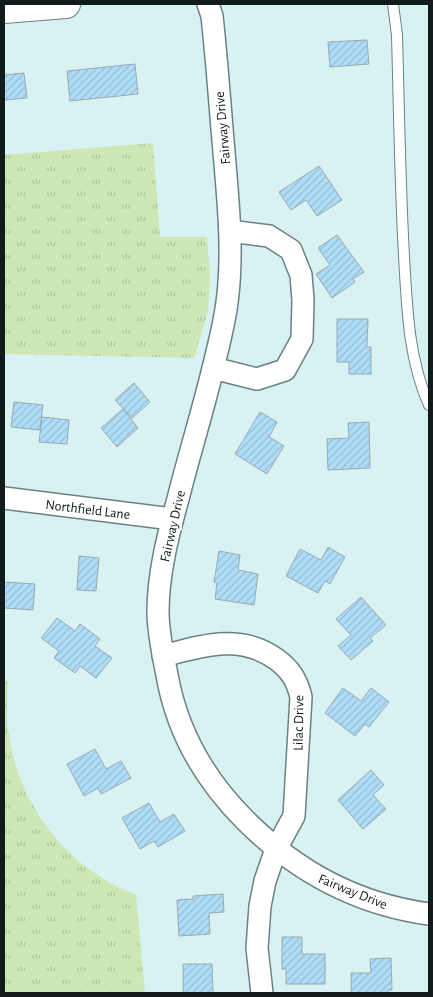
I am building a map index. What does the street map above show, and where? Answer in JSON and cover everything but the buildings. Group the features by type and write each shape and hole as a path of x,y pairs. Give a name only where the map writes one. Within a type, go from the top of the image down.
{"main road":[{"path":"4,9 66,4"}],"street":[{"name":"Fairway Drive","path":"208,4 212,16 217,62 230,231 230,262 228,296 213,368 172,519 158,592 158,614 163,656 174,707 182,731 200,766 221,795 276,849 307,872 343,890 385,905 429,914"},
{"path":"213,368 257,379 285,370 302,338 302,274 291,250 269,236 230,231"},
{"name":"Northfield Lane","path":"4,498 172,519"},
{"name":"Lilac Drive","path":"163,656 212,645 236,643 248,645 278,660 298,684 301,697 294,816 276,849 265,881 260,906 257,948 262,993"}],"lane":[{"path":"393,4 397,35 407,305 413,355 429,405"}],"green space":[{"path":"153,143 160,237 207,237 210,275 208,312 194,358 4,354 4,155"},
{"path":"4,681 8,682 7,722 15,762 24,787 36,810 51,832 69,852 89,869 112,884 136,895 145,993 4,993"}]}
